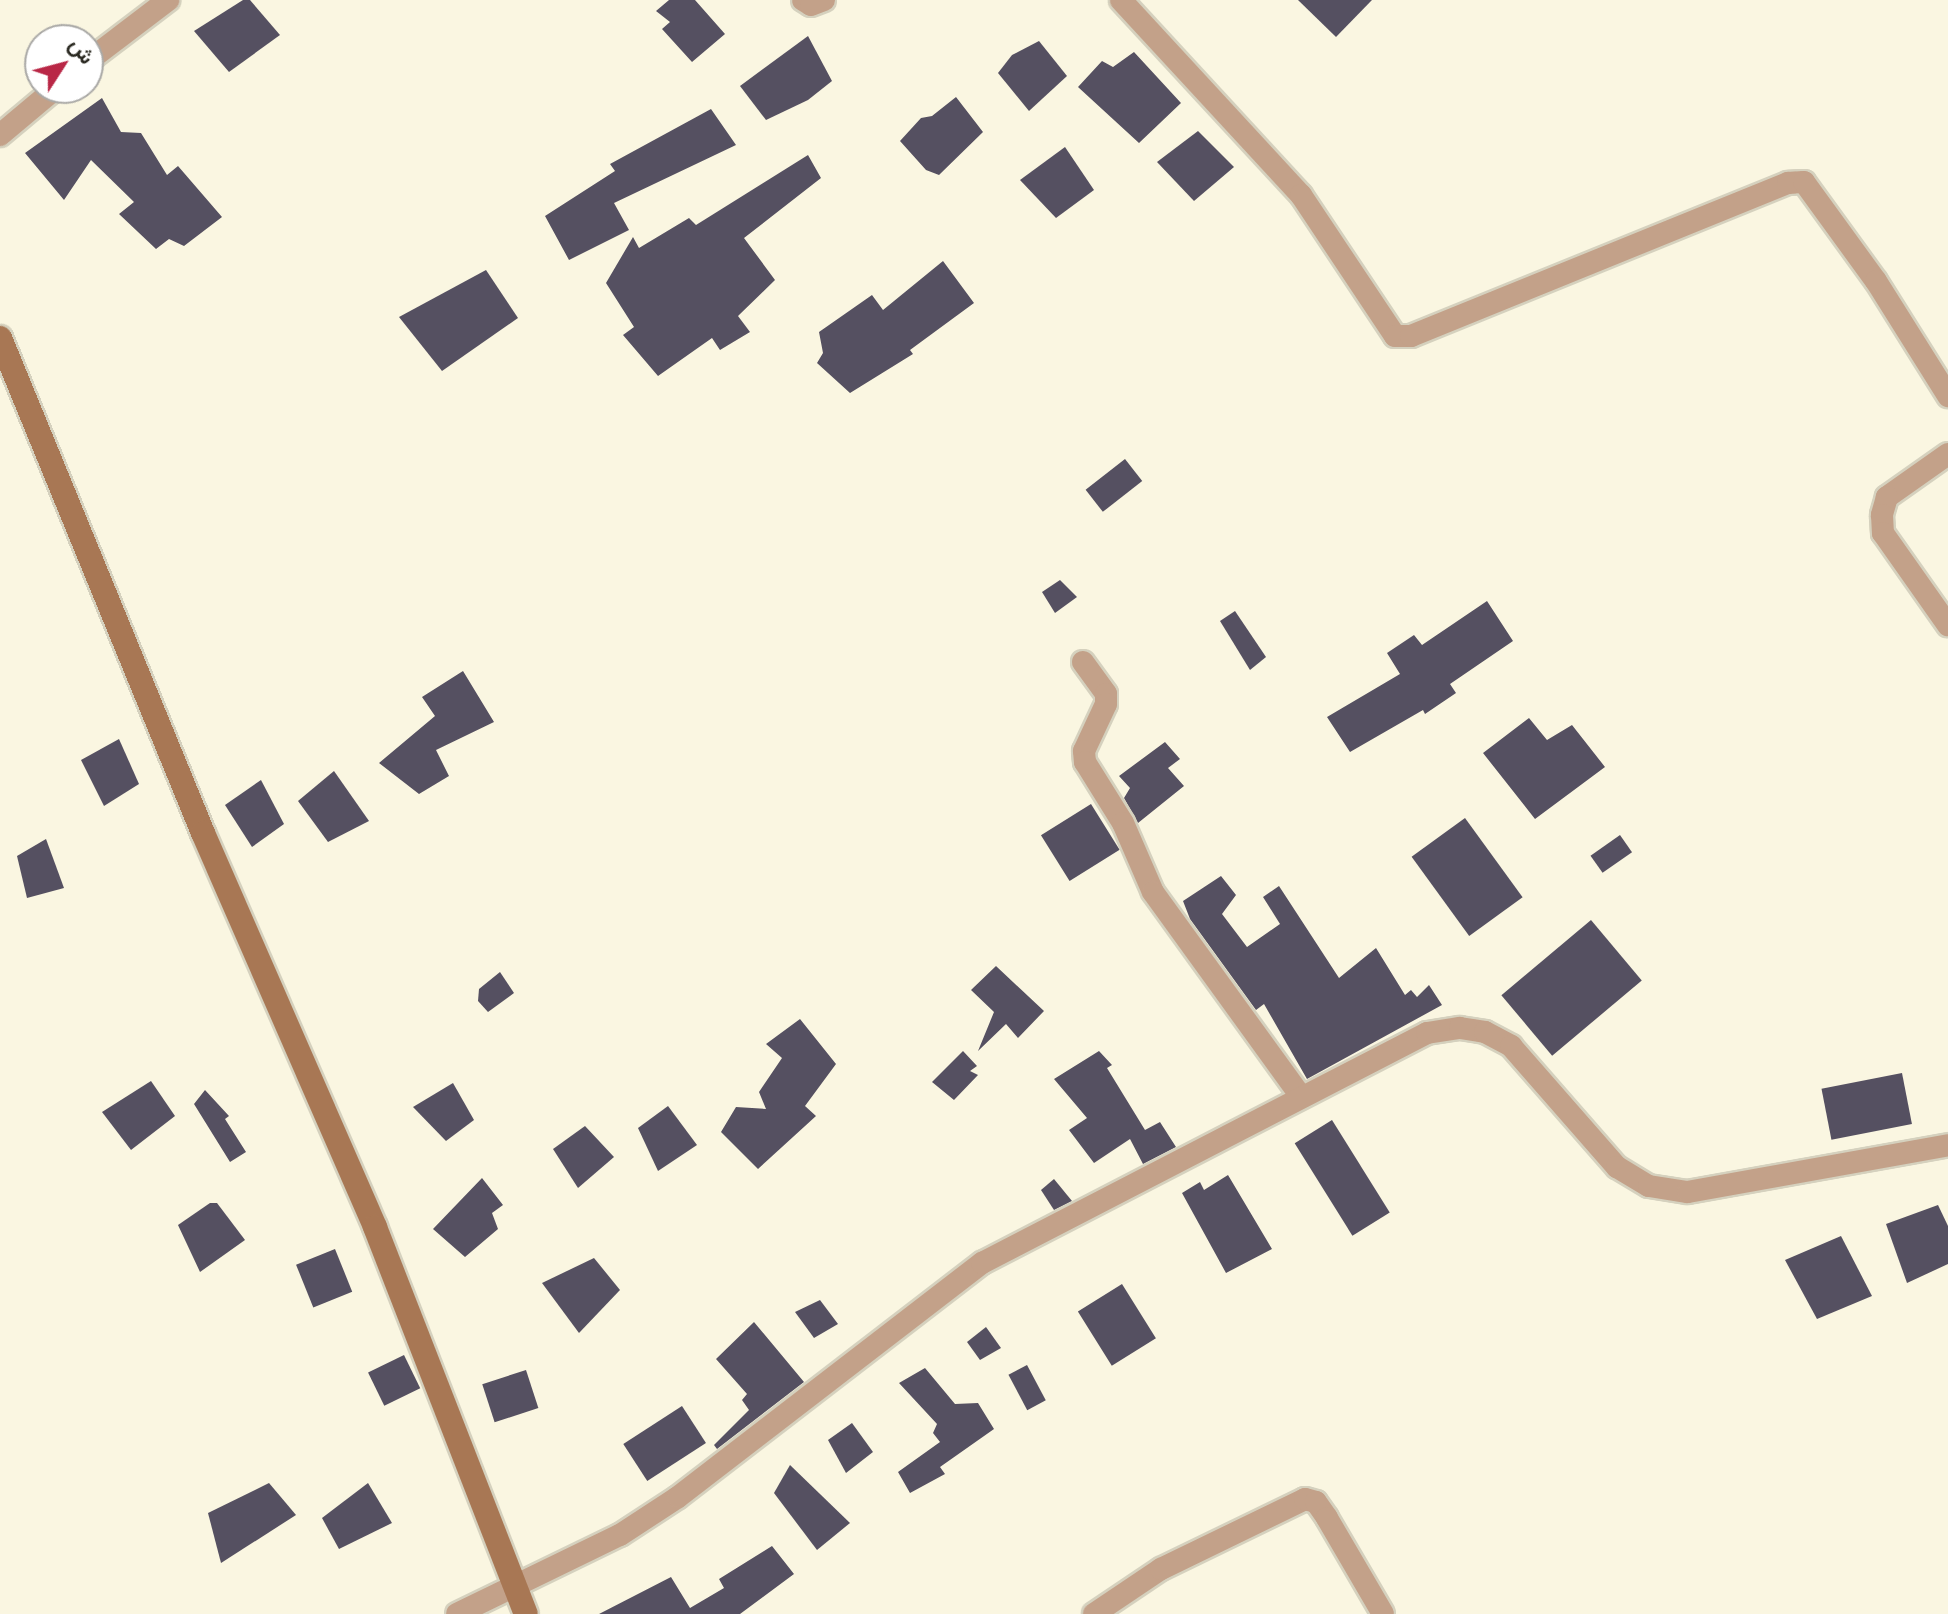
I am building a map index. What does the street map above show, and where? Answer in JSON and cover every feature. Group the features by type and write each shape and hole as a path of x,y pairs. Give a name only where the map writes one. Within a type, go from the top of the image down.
{"street":[{"path":"104,49 168,0"},
{"path":"803,0 811,5 824,0"},
{"path":"1121,0 1301,195 1395,336 1411,336 1788,183 1804,182 1876,281 1948,396"},
{"path":"0,135 37,104"},
{"path":"0,338 6,368 203,833 375,1227 510,1584 526,1614"},
{"path":"1948,454 1887,497 1882,515 1883,533 1948,625"},
{"path":"1083,662 1106,694 1106,704 1084,751 1085,762 1123,823 1153,892 1300,1095"},
{"path":"457,1614 510,1584 620,1535 678,1497 982,1263 1300,1095 1427,1033 1460,1028 1485,1032 1511,1046 1617,1167 1649,1186 1688,1192 1948,1145"},
{"path":"1094,1614 1161,1569 1305,1499 1322,1510 1383,1614"}],"building":[{"path":"243,0 250,0 280,35 229,72 194,31"},
{"path":"669,0 695,0 725,34 692,62 662,29 670,22 656,11"},
{"path":"1298,0 1372,0 1336,37"},
{"path":"808,36 832,81 808,100 766,120 740,86"},
{"path":"1039,41 1067,76 1029,111 998,73 1012,55"},
{"path":"1134,52 1181,103 1139,143 1078,87 1102,61 1113,67"},
{"path":"956,97 983,132 939,175 926,170 900,141 921,118 932,116"},
{"path":"104,102 121,132 141,133 167,175 178,166 222,217 184,246 169,239 156,249 119,214 134,202 91,160 64,200 25,153 94,104"},
{"path":"711,109 736,145 614,203 629,230 569,260 545,216 615,171 610,164"},
{"path":"1198,131 1234,167 1194,201 1157,162"},
{"path":"1065,147 1094,190 1056,218 1020,180"},
{"path":"808,155 821,178 744,238 775,280 738,316 750,332 720,350 712,338 658,376 623,335 634,327 606,283 633,237 639,248 689,218 696,225"},
{"path":"943,261 974,303 910,350 913,354 850,393 817,363 823,353 819,332 872,295 883,310"},
{"path":"486,270 518,318 442,371 399,317"},
{"path":"1125,459 1142,481 1103,512 1086,490"},
{"path":"1060,580 1077,597 1055,613 1042,592"},
{"path":"1487,601 1513,641 1450,684 1456,693 1425,714 1423,710 1350,752 1327,717 1400,674 1387,653 1414,635 1422,645"},
{"path":"1235,611 1266,657 1250,670 1220,621"},
{"path":"463,671 494,722 436,750 449,776 419,794 379,763 435,716 422,697"},
{"path":"1529,718 1547,740 1572,725 1605,767 1535,819 1483,753"},
{"path":"119,739 139,784 104,806 81,760"},
{"path":"1165,742 1180,759 1168,768 1184,786 1138,823 1124,798 1130,788 1119,776"},
{"path":"334,771 369,821 328,842 298,801"},
{"path":"261,780 284,824 252,847 225,805"},
{"path":"1091,804 1120,850 1070,881 1041,835"},
{"path":"1465,818 1523,897 1469,936 1412,857"},
{"path":"1620,835 1632,852 1603,873 1591,856"},
{"path":"46,839 64,888 27,898 17,856"},
{"path":"1221,876 1236,895 1222,914 1247,947 1280,924 1263,897 1279,886 1339,978 1376,948 1405,995 1411,990 1417,997 1429,985 1442,1005 1307,1079 1264,1004 1256,1010 1190,919 1183,901"},
{"path":"1591,920 1642,981 1552,1056 1501,995"},
{"path":"996,966 1044,1011 1018,1038 1006,1024 978,1051 994,1012 971,990"},
{"path":"500,972 514,993 488,1012 478,1001 479,989"},
{"path":"800,1019 836,1064 805,1106 816,1116 758,1169 721,1132 736,1107 766,1109 759,1092 782,1058 766,1044"},
{"path":"963,1051 977,1066 970,1071 978,1075 954,1100 932,1082"},
{"path":"1099,1051 1112,1065 1107,1068 1145,1130 1160,1122 1176,1147 1143,1164 1130,1139 1094,1163 1069,1130 1087,1118 1054,1079"},
{"path":"1902,1073 1912,1124 1831,1140 1822,1089"},
{"path":"151,1081 175,1116 131,1150 102,1112"},
{"path":"453,1083 474,1120 446,1141 413,1107"},
{"path":"205,1090 229,1116 225,1119 246,1152 230,1162 194,1104"},
{"path":"668,1106 697,1145 658,1171 638,1128"},
{"path":"1332,1120 1390,1212 1352,1236 1295,1143"},
{"path":"585,1126 614,1157 578,1188 553,1149"},
{"path":"1228,1175 1272,1249 1226,1273 1182,1193 1200,1182 1204,1190"},
{"path":"482,1178 503,1205 492,1213 498,1229 465,1257 433,1229"},
{"path":"1054,1179 1072,1201 1054,1210 1041,1190"},
{"path":"210,1203 217,1203 245,1240 200,1272 178,1225"},
{"path":"1938,1205 1948,1226 1948,1264 1907,1283 1886,1224"},
{"path":"1841,1236 1872,1296 1817,1319 1785,1260"},
{"path":"335,1249 352,1292 313,1307 296,1265"},
{"path":"594,1258 620,1290 579,1333 542,1283"},
{"path":"1122,1284 1156,1338 1112,1366 1078,1312"},
{"path":"820,1300 838,1324 814,1338 795,1312"},
{"path":"754,1322 804,1382 717,1449 714,1445 749,1410 742,1400 747,1394 716,1359"},
{"path":"986,1327 1001,1348 980,1360 967,1342"},
{"path":"404,1355 420,1388 384,1406 368,1373"},
{"path":"1027,1365 1046,1400 1027,1410 1008,1375"},
{"path":"925,1368 955,1404 978,1403 994,1429 940,1467 945,1474 910,1493 898,1472 940,1442 933,1433 937,1424 899,1383"},
{"path":"526,1370 538,1408 495,1422 482,1384"},
{"path":"682,1406 706,1443 647,1481 623,1444"},
{"path":"852,1423 873,1452 846,1473 828,1440"},
{"path":"790,1465 850,1523 817,1550 774,1493"},
{"path":"269,1483 296,1515 221,1563 208,1513"},
{"path":"368,1483 392,1523 339,1549 322,1518"},
{"path":"772,1546 794,1574 740,1614 599,1614 671,1577 690,1608 724,1588 719,1579"}]}
